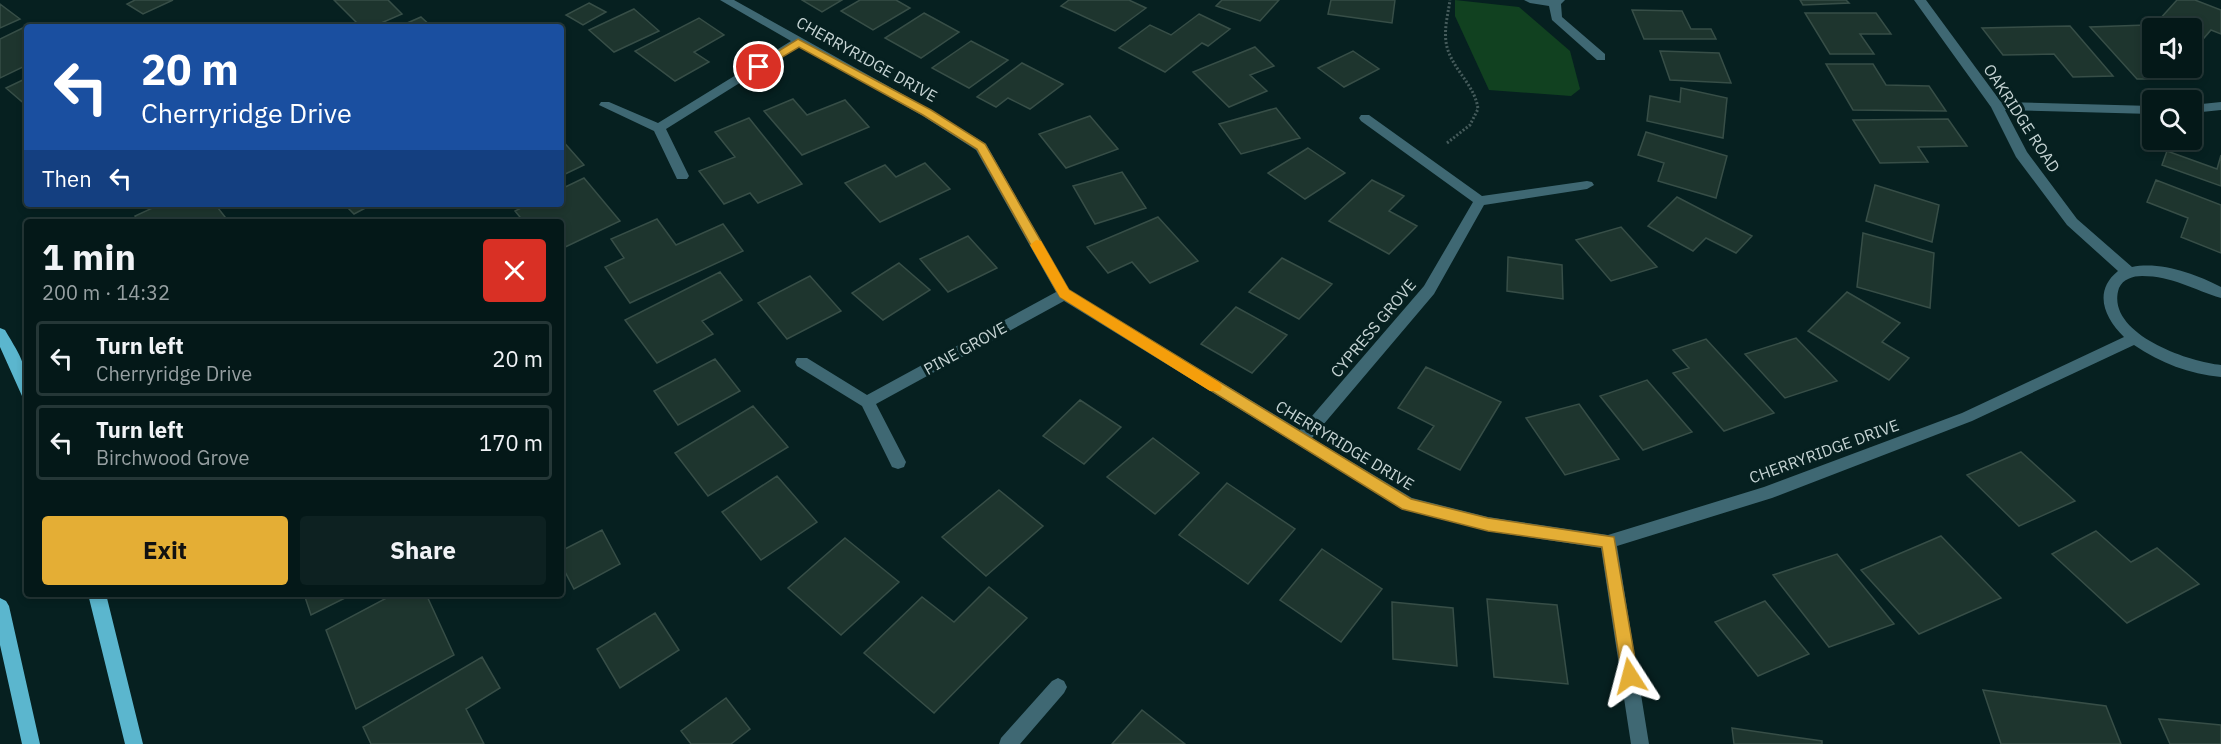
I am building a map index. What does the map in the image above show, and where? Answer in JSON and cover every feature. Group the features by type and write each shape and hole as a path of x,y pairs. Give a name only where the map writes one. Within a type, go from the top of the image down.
{"main road":[{"path":"0,334 15,360 24,384"},
{"path":"98,597 134,744"},
{"path":"0,606 31,744"}],"street":[{"name":"CHERRYRIDGE DRIVE","path":"726,0 927,113 981,147 1064,294 1408,504 1488,524 1608,542 1766,493 1967,417 2136,338"},
{"path":"1530,0 1557,2 1556,18 1601,57"},
{"name":"OAKRIDGE ROAD","path":"1920,0 1997,106 2021,154 2072,222 2129,273"},
{"path":"659,129 798,42"},
{"path":"605,105 659,129 682,176"},
{"path":"1997,106 2142,110"},
{"path":"2202,108 2221,106"},
{"path":"1365,118 1480,201 1587,185"},
{"name":"CYPRESS GROVE","path":"1301,440 1429,290 1480,201"},
{"path":"2221,293 2189,278 2167,272 2146,270 2129,273 2118,279 2111,288 2109,298 2113,311 2136,338 2172,360 2193,368 2221,371"},
{"name":"PINE GROVE","path":"867,402 1064,294"},
{"path":"802,362 867,402 898,462"},
{"path":"1608,542 1641,744"},
{"path":"1008,744 1058,687"}],"path":[{"path":"1422,160 1467,129 1477,116 1478,107 1475,96 1449,54 1446,42 1450,0"}],"green space":[{"path":"1455,0 1519,7 1570,51 1580,89 1571,96 1489,90 1455,16"}],"building":[{"path":"135,0 173,0 143,14 127,4"},
{"path":"334,0 388,0 402,14 379,24 358,24"},
{"path":"802,0 842,0 822,12"},
{"path":"860,0 896,0 910,8 873,30 841,11"},
{"path":"1069,0 1129,0 1146,8 1115,31 1061,6"},
{"path":"1222,0 1279,0 1260,21 1216,6"},
{"path":"1331,0 1395,0 1392,23 1328,14"},
{"path":"1800,0 1846,0 1849,3 1803,5"},
{"path":"2177,0 2195,0 2221,10 2221,34 2211,30 2204,38 2202,37 2202,18 2161,18"},
{"path":"589,3 606,12 583,25 566,15"},
{"path":"0,4 20,19 0,28"},
{"path":"634,9 659,31 614,52 589,30"},
{"path":"1632,10 1682,11 1691,29 1711,29 1716,39 1644,39"},
{"path":"924,13 959,32 921,58 885,38"},
{"path":"1805,13 1876,13 1891,34 1860,34 1874,54 1830,54"},
{"path":"1199,14 1230,29 1208,46 1202,43 1165,72 1119,48 1150,25 1171,35"},
{"path":"421,17 429,24 405,24"},
{"path":"699,18 724,35 694,52 709,62 675,81 635,51"},
{"path":"2142,25 2142,78 2168,79 2137,79 2090,27"},
{"path":"2070,26 2113,76 2073,77 2054,54 2003,55 1982,28"},
{"path":"24,27 24,66 0,78 0,39"},
{"path":"971,41 1008,60 969,88 932,68"},
{"path":"1255,47 1274,66 1250,75 1267,91 1229,107 1193,72"},
{"path":"1353,51 1379,69 1344,87 1318,68"},
{"path":"1660,51 1719,53 1731,83 1670,80"},
{"path":"1022,63 1063,84 1030,109 1008,98 996,107 977,97"},
{"path":"1826,64 1873,64 1886,85 1929,86 1946,111 1853,110"},
{"path":"24,79 24,103 6,88"},
{"path":"1681,88 1727,98 1723,138 1647,121 1650,96 1680,102"},
{"path":"793,99 807,115 845,100 869,127 802,155 764,111"},
{"path":"1276,108 1300,138 1241,154 1219,124"},
{"path":"1090,116 1118,149 1066,168 1039,134"},
{"path":"749,118 802,184 758,203 750,193 724,204 699,171 735,157 715,132"},
{"path":"1948,119 1967,146 1918,147 1928,162 1880,163 1853,120"},
{"path":"1646,132 1727,156 1716,198 1658,181 1664,163 1638,155"},
{"path":"564,142 584,165 564,175"},
{"path":"1308,148 1345,173 1305,199 1268,173"},
{"path":"2167,151 2217,169 2221,155 2221,186 2162,165"},
{"path":"925,163 950,189 880,222 845,183 885,165 896,177"},
{"path":"1122,172 1146,208 1095,224 1073,186"},
{"path":"584,178 620,221 564,248 564,219 522,219 515,211 523,207 564,207 564,188"},
{"path":"1372,180 1404,196 1389,211 1417,226 1389,254 1329,221"},
{"path":"2156,180 2221,205 2221,253 2181,237 2188,218 2147,202"},
{"path":"1875,185 1939,205 1932,242 1866,221"},
{"path":"1677,197 1752,236 1736,253 1706,238 1693,251 1648,226"},
{"path":"154,207 220,207 218,208 227,219 137,219 135,216"},
{"path":"347,207 367,207 354,214"},
{"path":"1158,217 1198,261 1150,283 1132,262 1108,273 1087,247"},
{"path":"657,219 676,245 723,224 743,251 630,303 605,267 624,258 611,239"},
{"path":"1621,227 1657,267 1611,281 1576,240"},
{"path":"1863,233 1934,253 1930,308 1857,287"},
{"path":"968,236 997,268 948,292 920,259"},
{"path":"1508,257 1562,265 1563,299 1507,291"},
{"path":"1282,258 1332,284 1299,319 1249,292"},
{"path":"899,263 930,290 883,320 852,293"},
{"path":"720,272 742,300 702,321 713,334 657,363 625,320"},
{"path":"810,276 841,311 787,339 758,303"},
{"path":"1847,292 1900,323 1882,342 1909,358 1889,380 1808,331"},
{"path":"1236,307 1287,335 1252,373 1201,344"},
{"path":"1796,338 1837,381 1785,398 1745,354"},
{"path":"1706,339 1774,413 1724,431 1673,373 1689,368 1673,350"},
{"path":"715,359 740,391 678,425 654,391"},
{"path":"1426,367 1501,402 1460,470 1418,449 1434,426 1398,408"},
{"path":"1647,380 1692,432 1643,450 1600,396"},
{"path":"1080,400 1121,427 1084,464 1043,436"},
{"path":"1579,404 1619,459 1565,475 1526,418"},
{"path":"753,406 788,447 708,496 675,453"},
{"path":"1153,438 1199,473 1155,514 1107,477"},
{"path":"2021,452 2075,501 2019,526 1967,475"},
{"path":"777,476 817,522 761,560 722,512"},
{"path":"1227,483 1295,529 1248,584 1179,535"},
{"path":"999,490 1043,526 986,576 942,537"},
{"path":"602,530 620,564 574,589 564,570 564,549"},
{"path":"2096,531 2131,562 2157,548 2199,584 2127,623 2052,554"},
{"path":"1941,536 2001,598 1919,634 1861,570"},
{"path":"845,538 899,582 841,635 788,588"},
{"path":"1322,549 1382,589 1341,642 1280,600"},
{"path":"1837,554 1894,624 1829,647 1773,575"},
{"path":"989,587 1027,618 934,713 864,653 922,597 954,622"},
{"path":"305,597 347,597 311,615"},
{"path":"388,597 427,597 454,655 356,709 326,630"},
{"path":"1487,599 1557,605 1568,684 1494,677"},
{"path":"1765,601 1809,654 1758,676 1715,622"},
{"path":"1392,602 1453,608 1457,666 1393,659"},
{"path":"655,613 679,650 620,688 597,649"},
{"path":"482,657 500,688 466,709 484,744 371,744 363,727"},
{"path":"1983,690 2106,706 2121,744 2001,744"},
{"path":"726,698 750,729 731,744 691,744 681,731"},
{"path":"1142,710 1185,744 1112,744"},
{"path":"2159,719 2221,725 2221,744 2170,744"},
{"path":"1732,728 1822,741 1822,744 1734,744"}],"slow traffic":[{"path":"1036,245 1064,294 1215,387"}],"route":[{"path":"759,67 798,42 927,113 981,147 1064,294 1408,504 1488,524 1608,542 1630,676"}]}
